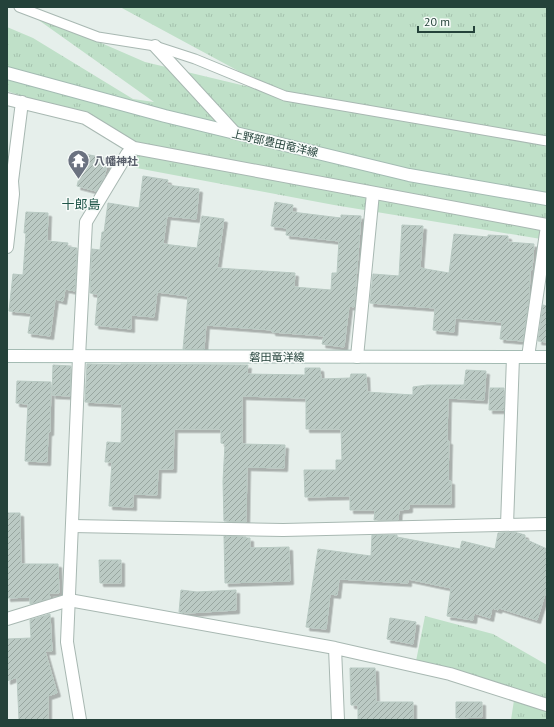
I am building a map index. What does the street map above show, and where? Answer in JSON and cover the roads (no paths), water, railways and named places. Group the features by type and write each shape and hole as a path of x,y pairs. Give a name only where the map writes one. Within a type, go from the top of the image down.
{"street":[{"path":"156,46 235,133"},
{"name":"上野部豊田竜洋線","path":"7,73 165,116 409,175 547,199"},
{"path":"7,99 85,118 134,148 547,225 528,357"},
{"path":"7,248 13,194 12,181 22,102"},
{"path":"80,720 67,642 86,222 127,154 134,148"},
{"path":"357,357 373,193"},
{"name":"磐田竜洋線","path":"7,356 547,357"},
{"path":"507,525 513,357"},
{"path":"72,526 283,530 547,524"},
{"path":"7,619 69,600 335,648 450,674 547,704"},
{"path":"335,648 338,720"}],"lane":[{"path":"19,7 98,37 156,46 195,59 285,96 547,141"}],"place":[{"name":"八幡神社","path":"78,180"}],"district":[{"name":"十郎島","path":"81,204"}]}
